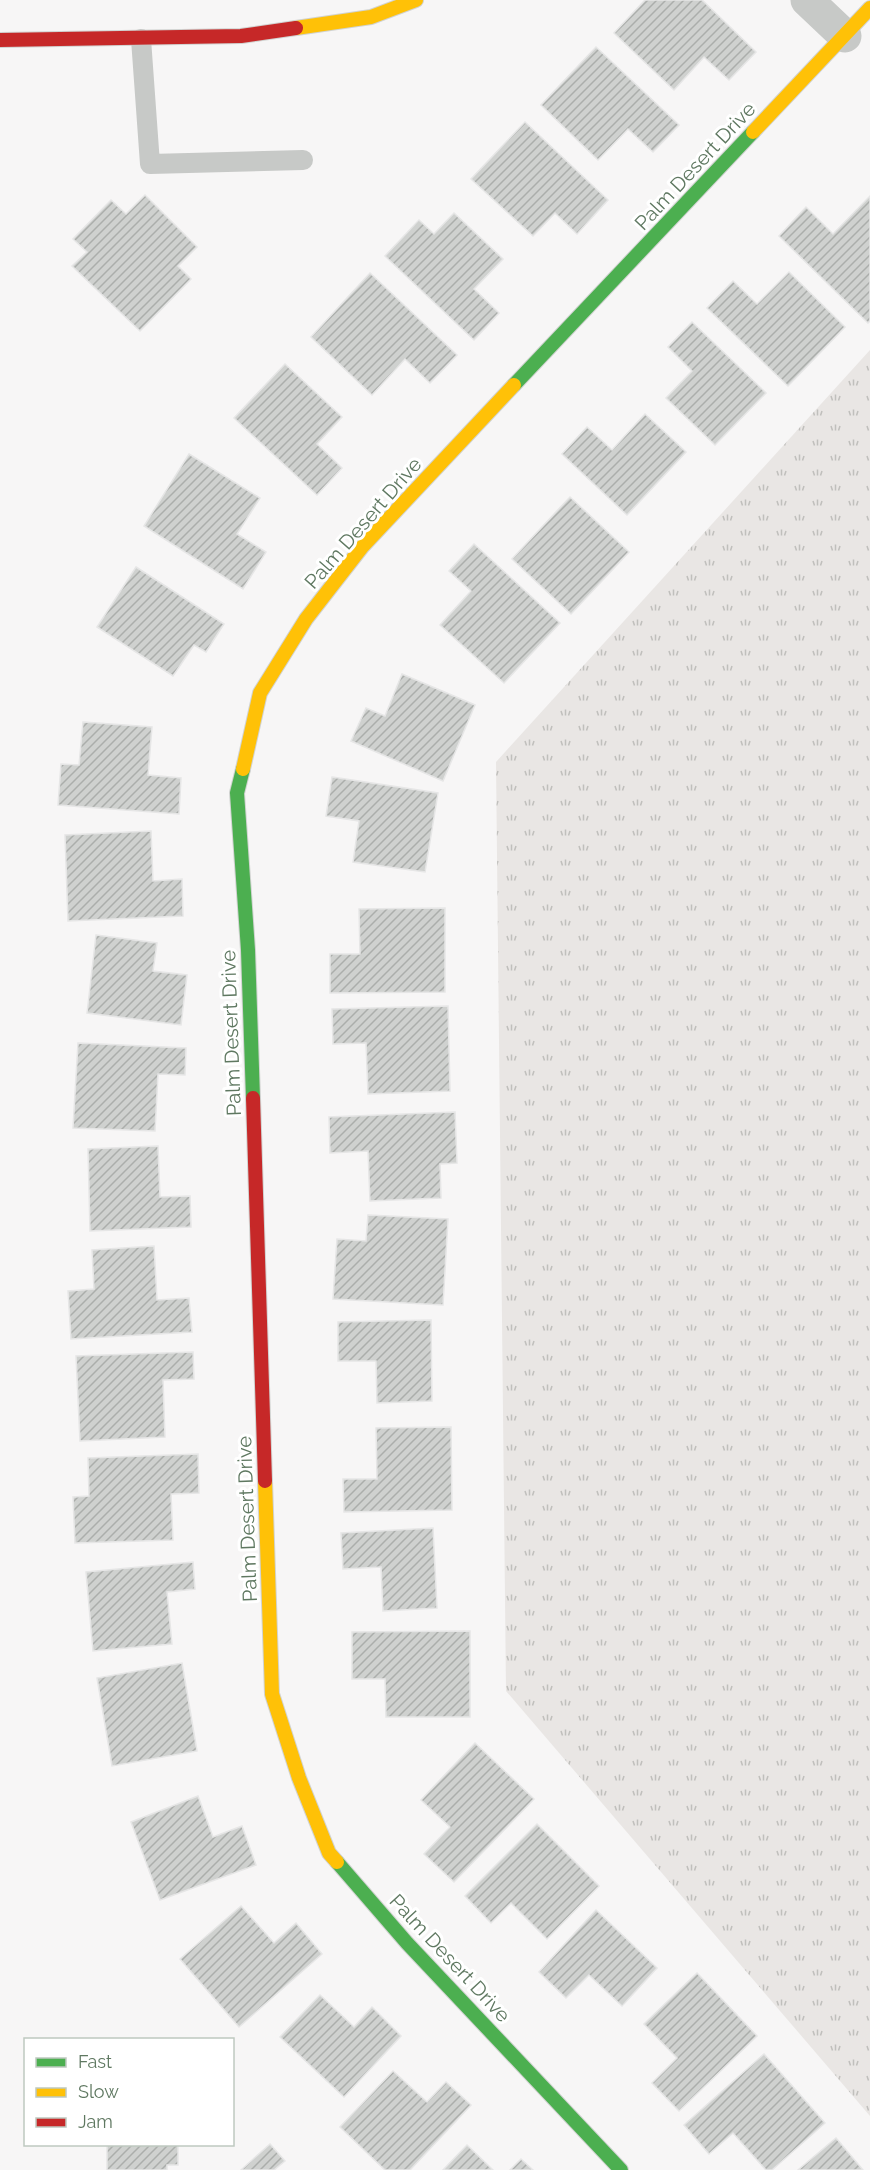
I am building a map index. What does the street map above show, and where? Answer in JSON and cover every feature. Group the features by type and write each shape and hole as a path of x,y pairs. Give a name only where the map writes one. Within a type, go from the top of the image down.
{"street":[{"path":"0,40 241,36 371,17 416,0"},
{"path":"807,0 845,36"},
{"name":"Palm Desert Drive","path":"621,2170 407,1943 329,1853 299,1778 272,1694 248,950 237,793 260,693 306,619 362,547 870,8"}],"lane":[{"path":"141,39 150,164 303,160"}],"green space":[{"path":"870,350 870,2116 506,1691 496,762"}],"building":[{"path":"645,0 702,0 756,52 729,80 704,57 674,90 614,33"},
{"path":"596,47 679,125 653,152 628,129 598,160 541,105"},
{"path":"525,122 608,200 577,234 555,213 533,236 471,179"},
{"path":"145,195 197,247 178,266 191,279 140,331 72,266 87,252 73,239 111,200 126,214"},
{"path":"870,196 870,321 868,323 779,236 806,207 833,234"},
{"path":"454,213 503,259 474,289 499,313 474,340 385,256 419,220 434,234"},
{"path":"789,272 845,327 788,386 707,308 733,281 757,304"},
{"path":"370,273 457,355 430,383 405,359 372,395 311,337"},
{"path":"692,322 766,393 715,445 666,398 692,371 668,347"},
{"path":"285,364 342,417 317,444 342,468 317,495 234,418"},
{"path":"645,414 686,452 627,515 562,454 587,427 612,450"},
{"path":"189,454 260,498 237,534 266,552 243,589 144,526"},
{"path":"570,497 629,552 571,614 512,559"},
{"path":"474,544 560,623 504,683 440,625 471,591 449,571"},
{"path":"136,567 224,624 206,652 194,645 173,676 97,627"},
{"path":"402,674 475,705 443,781 351,741 366,708 385,716"},
{"path":"83,722 152,727 148,775 181,778 179,814 58,805 61,764 79,765"},
{"path":"332,777 438,793 425,872 353,862 359,821 326,816"},
{"path":"151,831 153,881 182,879 183,916 68,921 65,835"},
{"path":"445,908 445,992 330,993 330,954 360,954 359,909"},
{"path":"96,935 157,943 153,971 187,975 181,1025 87,1013"},
{"path":"448,1006 450,1091 368,1094 366,1043 333,1044 332,1009"},
{"path":"78,1043 186,1048 185,1075 158,1074 155,1131 73,1128"},
{"path":"455,1112 457,1163 440,1164 441,1198 370,1201 368,1151 330,1153 329,1117"},
{"path":"158,1146 160,1197 190,1196 191,1227 90,1231 88,1149"},
{"path":"368,1215 448,1219 443,1305 333,1299 337,1239 366,1241"},
{"path":"154,1246 157,1300 189,1298 192,1332 71,1339 68,1291 94,1289 92,1250"},
{"path":"431,1320 432,1401 377,1403 376,1361 338,1361 338,1322"},
{"path":"193,1352 194,1379 163,1380 165,1437 80,1441 76,1356"},
{"path":"451,1427 452,1510 344,1512 343,1479 377,1479 376,1428"},
{"path":"198,1454 199,1493 171,1494 173,1540 75,1543 73,1497 89,1496 88,1458"},
{"path":"433,1528 437,1608 383,1611 381,1567 343,1569 341,1533"},
{"path":"193,1562 195,1589 167,1592 172,1644 93,1651 86,1572"},
{"path":"470,1631 470,1717 386,1717 385,1679 352,1679 352,1632"},
{"path":"182,1663 197,1751 112,1766 97,1678"},
{"path":"475,1743 534,1799 454,1882 424,1854 450,1827 421,1800"},
{"path":"198,1796 213,1837 242,1826 256,1865 160,1900 131,1822"},
{"path":"537,1824 599,1886 547,1939 511,1903 491,1923 465,1896"},
{"path":"241,1906 274,1943 296,1923 322,1954 239,2027 180,1959"},
{"path":"596,1910 657,1968 622,2006 589,1975 566,1998 539,1972"},
{"path":"697,1973 757,2036 679,2111 652,2083 677,2058 644,2024"},
{"path":"320,1995 354,2027 372,2007 401,2036 344,2097 280,2037"},
{"path":"764,2054 825,2123 772,2170 766,2170 733,2133 709,2154 684,2125"},
{"path":"393,2071 427,2102 446,2082 471,2105 410,2170 385,2170 340,2127"},
{"path":"836,2138 863,2170 798,2170"},
{"path":"270,2144 285,2161 274,2170 241,2170"},
{"path":"467,2145 493,2170 443,2170"},
{"path":"107,2146 178,2146 178,2165 167,2165 167,2170 107,2170"},
{"path":"521,2159 533,2170 510,2170"}],"traffic: fast":[{"path":"514,385 753,132"},
{"path":"243,769 237,793 248,950 253,1098"},
{"path":"337,1862 407,1943 621,2170"}],"traffic: slow":[{"path":"296,28 371,17 416,0"},
{"path":"753,132 870,8"},
{"path":"243,769 260,693 306,619 362,547 514,385"},
{"path":"265,1481 272,1694 299,1778 329,1853 337,1862"}],"traffic: jam":[{"path":"0,40 241,36 296,28"},
{"path":"253,1098 265,1481"}]}
